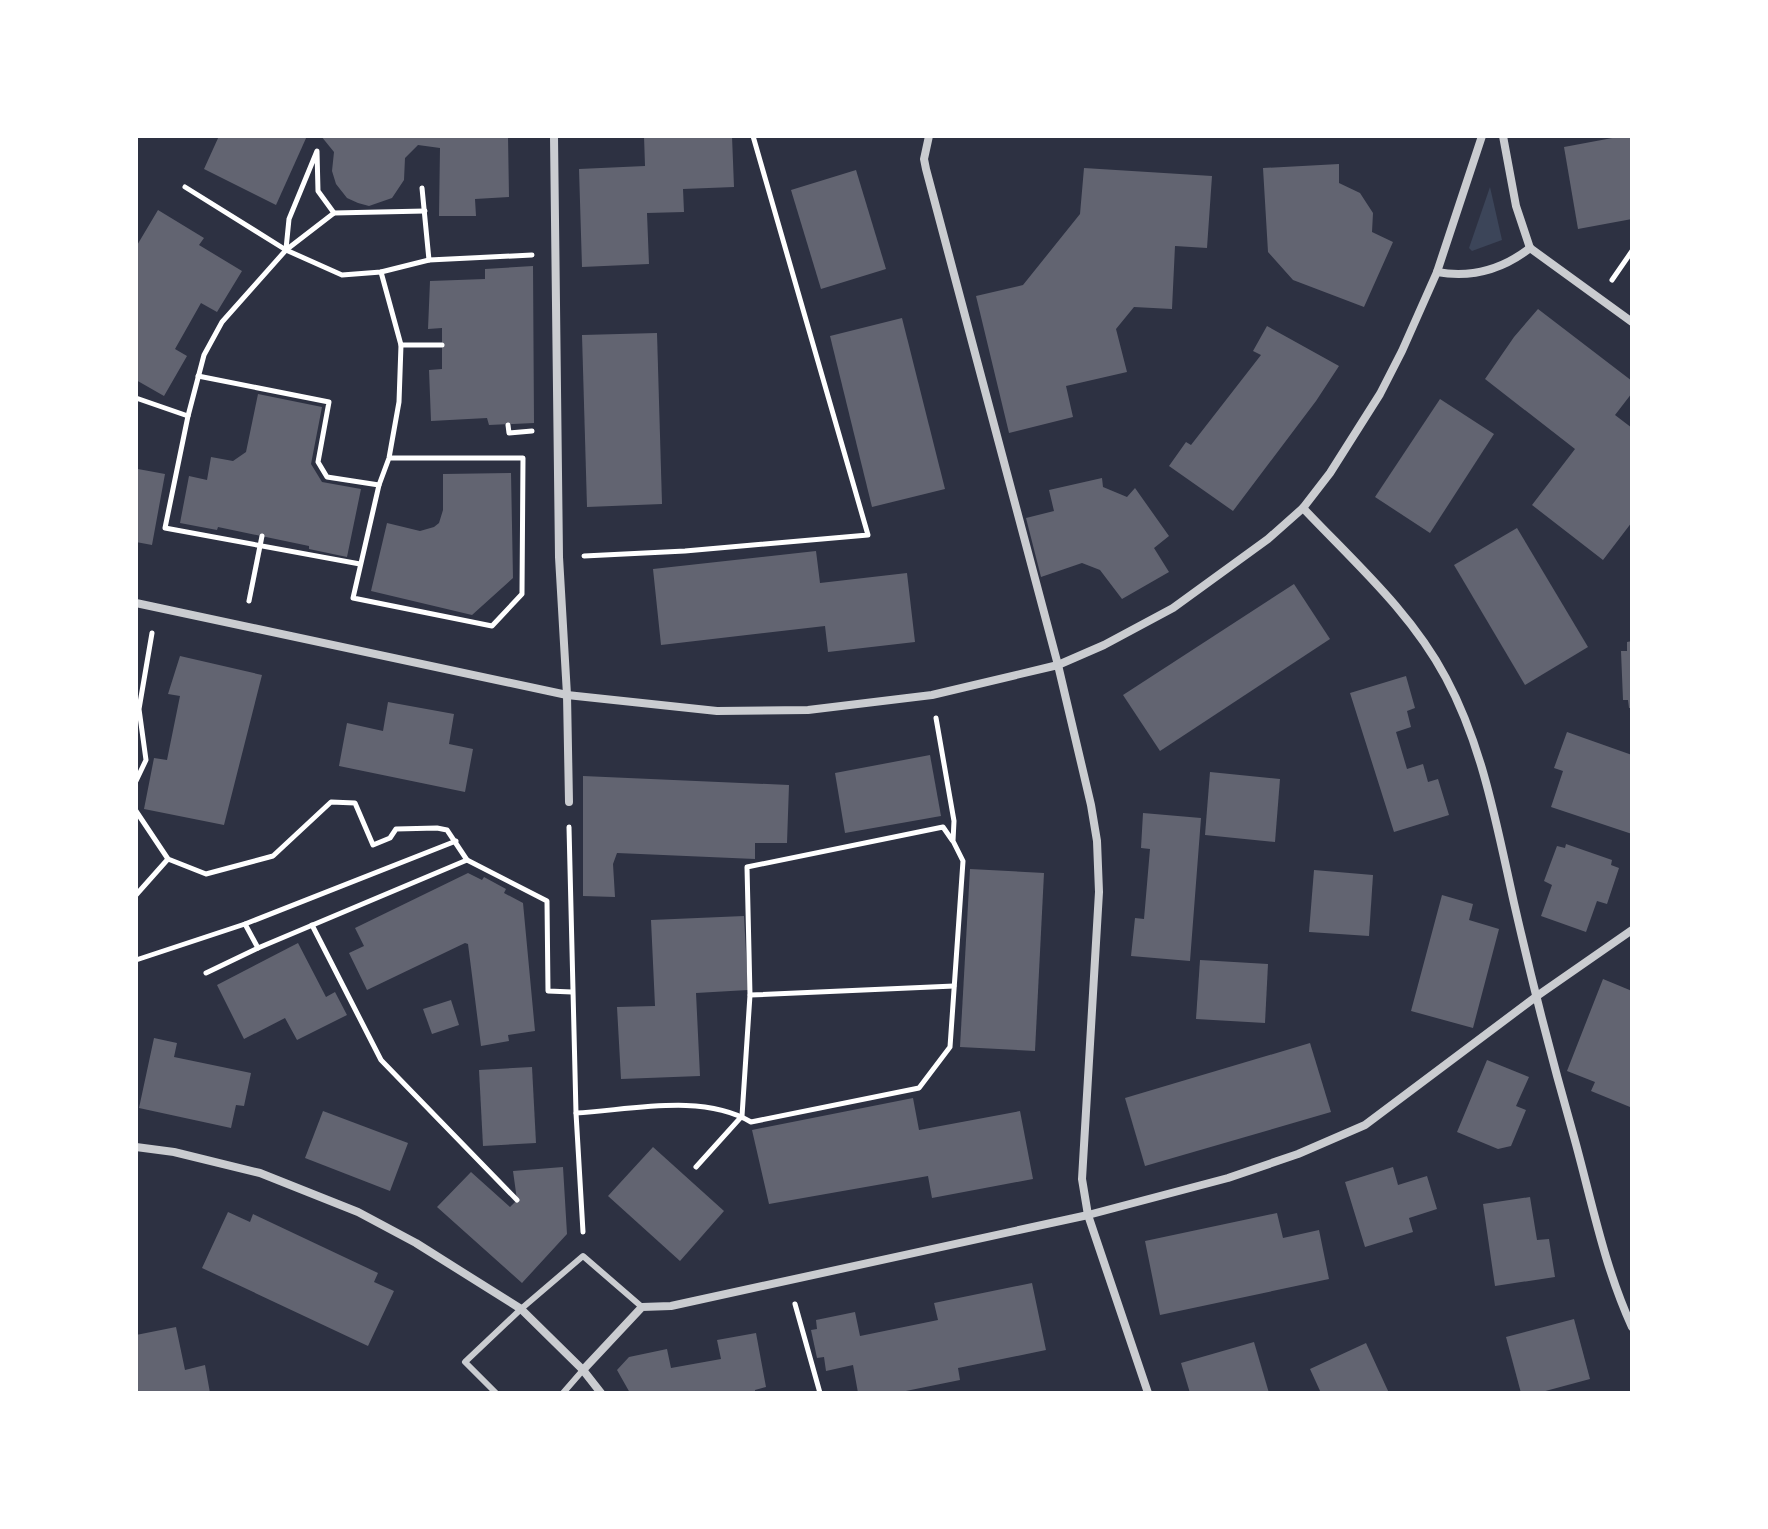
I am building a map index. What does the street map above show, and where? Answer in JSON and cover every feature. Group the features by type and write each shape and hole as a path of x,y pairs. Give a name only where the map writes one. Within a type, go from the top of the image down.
{"street":[{"path":"554,136 559,557 569,802"},
{"path":"929,136 924,159 926,169 1058,665 1091,805 1099,868 1082,1179 1088,1215 1148,1393"},
{"path":"136,603 567,695 717,711 808,710 932,695 1058,665 1104,645 1173,608 1268,539 1303,508 1330,473 1380,394 1437,272 1482,136"},
{"path":"1503,136 1516,206 1530,248 1632,322"},
{"path":"1437,272 1458,276 1478,272 1514,261 1530,248"},
{"path":"1303,508 1413,625 1447,679 1473,740 1498,828 1559,1088 1601,1246 1632,1327"},
{"path":"583,1370 642,1307 671,1306 1088,1215 1253,1171 1331,1141 1365,1125 1537,996 1632,930"},
{"path":"136,1147 174,1152 260,1173 358,1212 416,1243 521,1309 583,1370 601,1393"}],"lane":[{"path":"496,1393 465,1362 583,1256 642,1307"},
{"path":"563,1393 583,1370"}],"path":[{"path":"559,557 685,551 868,535 753,136"},
{"path":"286,250 289,219 317,151 318,191 334,213"},
{"path":"185,187 286,250 342,275 381,272 429,260 527,255"},
{"path":"422,188 429,260"},
{"path":"360,564 165,528 198,376 204,355 222,322 286,250 334,213 425,211"},
{"path":"381,272 401,345 399,402 389,458 379,485 353,598 492,626 522,594 523,458 389,458"},
{"path":"401,345 442,345"},
{"path":"198,376 329,402 318,462 327,477 379,485"},
{"path":"136,398 188,416"},
{"path":"508,425 509,433 533,431"},
{"path":"244,626 262,536"},
{"path":"136,781 146,760 139,709 158,608"},
{"path":"942,752 954,821 953,841"},
{"path":"136,811 168,859 206,874 273,856 331,802 355,803 373,845 390,838 396,829 447,830 467,860 547,901 548,991 572,992"},
{"path":"569,802 572,992 583,1256"},
{"path":"576,1113 700,1104 742,1116 751,1122 919,1088 950,1047 963,861 943,827 747,867 750,995 742,1116 696,1167"},
{"path":"136,960 245,924 456,841"},
{"path":"136,895 168,859"},
{"path":"206,973 467,860"},
{"path":"245,924 258,948"},
{"path":"312,925 381,1060 517,1200"},
{"path":"750,995 954,986"},
{"path":"791,1279 820,1393"}],"shaded area":[{"path":"1490,187 1502,240 1472,251 1469,248"}],"building":[{"path":"219,136 307,136 276,205 204,169"},
{"path":"321,136 508,136 509,197 475,199 476,216 439,216 440,148 418,145 405,158 404,180 392,198 369,206 358,203 347,198 336,184 332,171 334,152"},
{"path":"644,136 732,136 734,187 683,189 684,212 647,213 649,264 582,267 579,169 645,166"},
{"path":"1632,136 1632,219 1578,229 1564,147"},
{"path":"1339,164 1339,183 1360,193 1373,213 1372,232 1393,242 1364,307 1293,280 1268,252 1263,168"},
{"path":"1084,168 1212,176 1207,248 1175,246 1172,309 1134,307 1116,329 1127,372 1066,386 1073,417 1009,433 976,296 1023,285 1080,214"},
{"path":"856,170 886,269 821,289 791,190"},
{"path":"158,210 204,238 199,245 242,271 217,312 201,303 175,349 187,356 164,396 136,380 136,247"},
{"path":"533,266 534,423 489,425 487,418 431,421 429,370 442,369 442,328 428,329 430,281 485,279 485,269"},
{"path":"1538,309 1632,381 1632,393 1615,415 1632,428 1632,522 1603,560 1532,505 1575,449 1485,379"},
{"path":"902,318 945,489 872,507 830,336"},
{"path":"1267,326 1339,366 1233,511 1169,466 1186,442 1191,445 1261,355 1253,351"},
{"path":"657,333 662,504 587,507 582,335"},
{"path":"258,394 322,407 311,464 322,482 361,489 347,557 218,527 217,530 180,523 189,476 207,480 211,457 233,461 246,452"},
{"path":"1440,399 1494,434 1430,533 1375,497"},
{"path":"136,465 138,469 165,474 152,545 136,542"},
{"path":"511,473 513,578 472,615 371,591 387,523 420,531 439,523 443,510 443,474"},
{"path":"1102,478 1103,487 1127,497 1135,488 1169,536 1154,548 1169,572 1122,599 1100,570 1082,563 1041,577 1026,518 1054,511 1049,490"},
{"path":"1517,528 1588,647 1525,685 1454,565"},
{"path":"816,551 820,583 907,573 915,642 828,652 825,626 661,645 653,569"},
{"path":"1294,584 1330,639 1160,751 1123,695"},
{"path":"1632,641 1632,708 1629,708 1628,700 1623,700 1621,651 1627,651 1627,642"},
{"path":"180,656 262,675 224,825 144,809 154,758 167,760 180,696 168,694"},
{"path":"1406,676 1415,708 1407,711 1411,727 1396,732 1407,769 1423,764 1428,782 1438,779 1449,815 1394,832 1350,693"},
{"path":"388,702 454,714 449,744 473,749 465,792 339,766 347,723 383,731"},
{"path":"1567,732 1632,755 1632,834 1551,807 1563,771 1554,768"},
{"path":"930,755 941,816 845,833 835,773"},
{"path":"1210,772 1280,779 1275,842 1205,835"},
{"path":"583,776 789,785 787,843 755,843 755,859 617,853 613,864 615,897 583,896"},
{"path":"1143,813 1201,818 1190,961 1131,956 1135,918 1144,919 1150,849 1141,848"},
{"path":"1566,844 1612,860 1611,865 1619,868 1607,904 1597,901 1586,932 1541,916 1552,885 1544,881 1557,846 1565,848"},
{"path":"970,869 1044,873 1035,1051 960,1047"},
{"path":"1314,870 1373,875 1369,936 1309,932"},
{"path":"468,873 482,880 484,877 506,889 504,893 523,903 535,1031 508,1035 509,1041 481,1046 468,944 367,990 349,953 364,946 355,928"},
{"path":"1442,895 1473,904 1469,920 1499,929 1473,1028 1411,1011"},
{"path":"744,916 748,990 696,993 700,1076 621,1079 617,1007 655,1006 651,920"},
{"path":"298,943 326,997 335,992 347,1015 297,1040 285,1018 244,1039 217,985"},
{"path":"1200,960 1268,964 1265,1023 1196,1019"},
{"path":"1603,979 1632,991 1630,1107 1591,1091 1595,1082 1567,1071"},
{"path":"451,1000 459,1025 432,1034 423,1009"},
{"path":"154,1038 177,1043 174,1057 251,1073 244,1106 236,1105 231,1128 139,1108"},
{"path":"1310,1043 1331,1112 1145,1166 1125,1098"},
{"path":"1487,1060 1529,1077 1516,1106 1526,1110 1511,1146 1498,1149 1457,1132"},
{"path":"532,1067 536,1143 483,1146 479,1070"},
{"path":"913,1098 919,1130 1020,1111 1033,1179 932,1198 928,1176 769,1204 752,1130"},
{"path":"323,1111 408,1143 390,1191 305,1158"},
{"path":"653,1147 724,1211 680,1261 608,1196"},
{"path":"563,1167 567,1234 522,1283 437,1207 471,1172 510,1207 517,1200 513,1171"},
{"path":"1393,1167 1398,1185 1427,1176 1437,1209 1409,1218 1413,1232 1365,1247 1345,1182"},
{"path":"1530,1197 1537,1240 1549,1239 1555,1277 1495,1286 1483,1204"},
{"path":"228,1212 250,1222 253,1214 378,1273 374,1282 394,1291 368,1346 202,1268"},
{"path":"1277,1213 1283,1238 1319,1230 1329,1279 1160,1315 1145,1241"},
{"path":"1032,1283 1046,1350 958,1368 960,1380 896,1393 858,1393 853,1365 826,1371 824,1357 817,1358 811,1330 817,1329 816,1320 855,1312 860,1336 938,1320 934,1303"},
{"path":"1574,1319 1590,1379 1538,1393 1521,1393 1506,1337"},
{"path":"176,1327 185,1370 205,1365 210,1393 136,1393 136,1335"},
{"path":"756,1333 766,1387 755,1390 755,1393 630,1393 617,1370 629,1357 667,1349 671,1368 721,1359 717,1340"},
{"path":"1254,1342 1269,1393 1190,1393 1181,1363"},
{"path":"1366,1343 1389,1393 1321,1393 1310,1369"}]}
